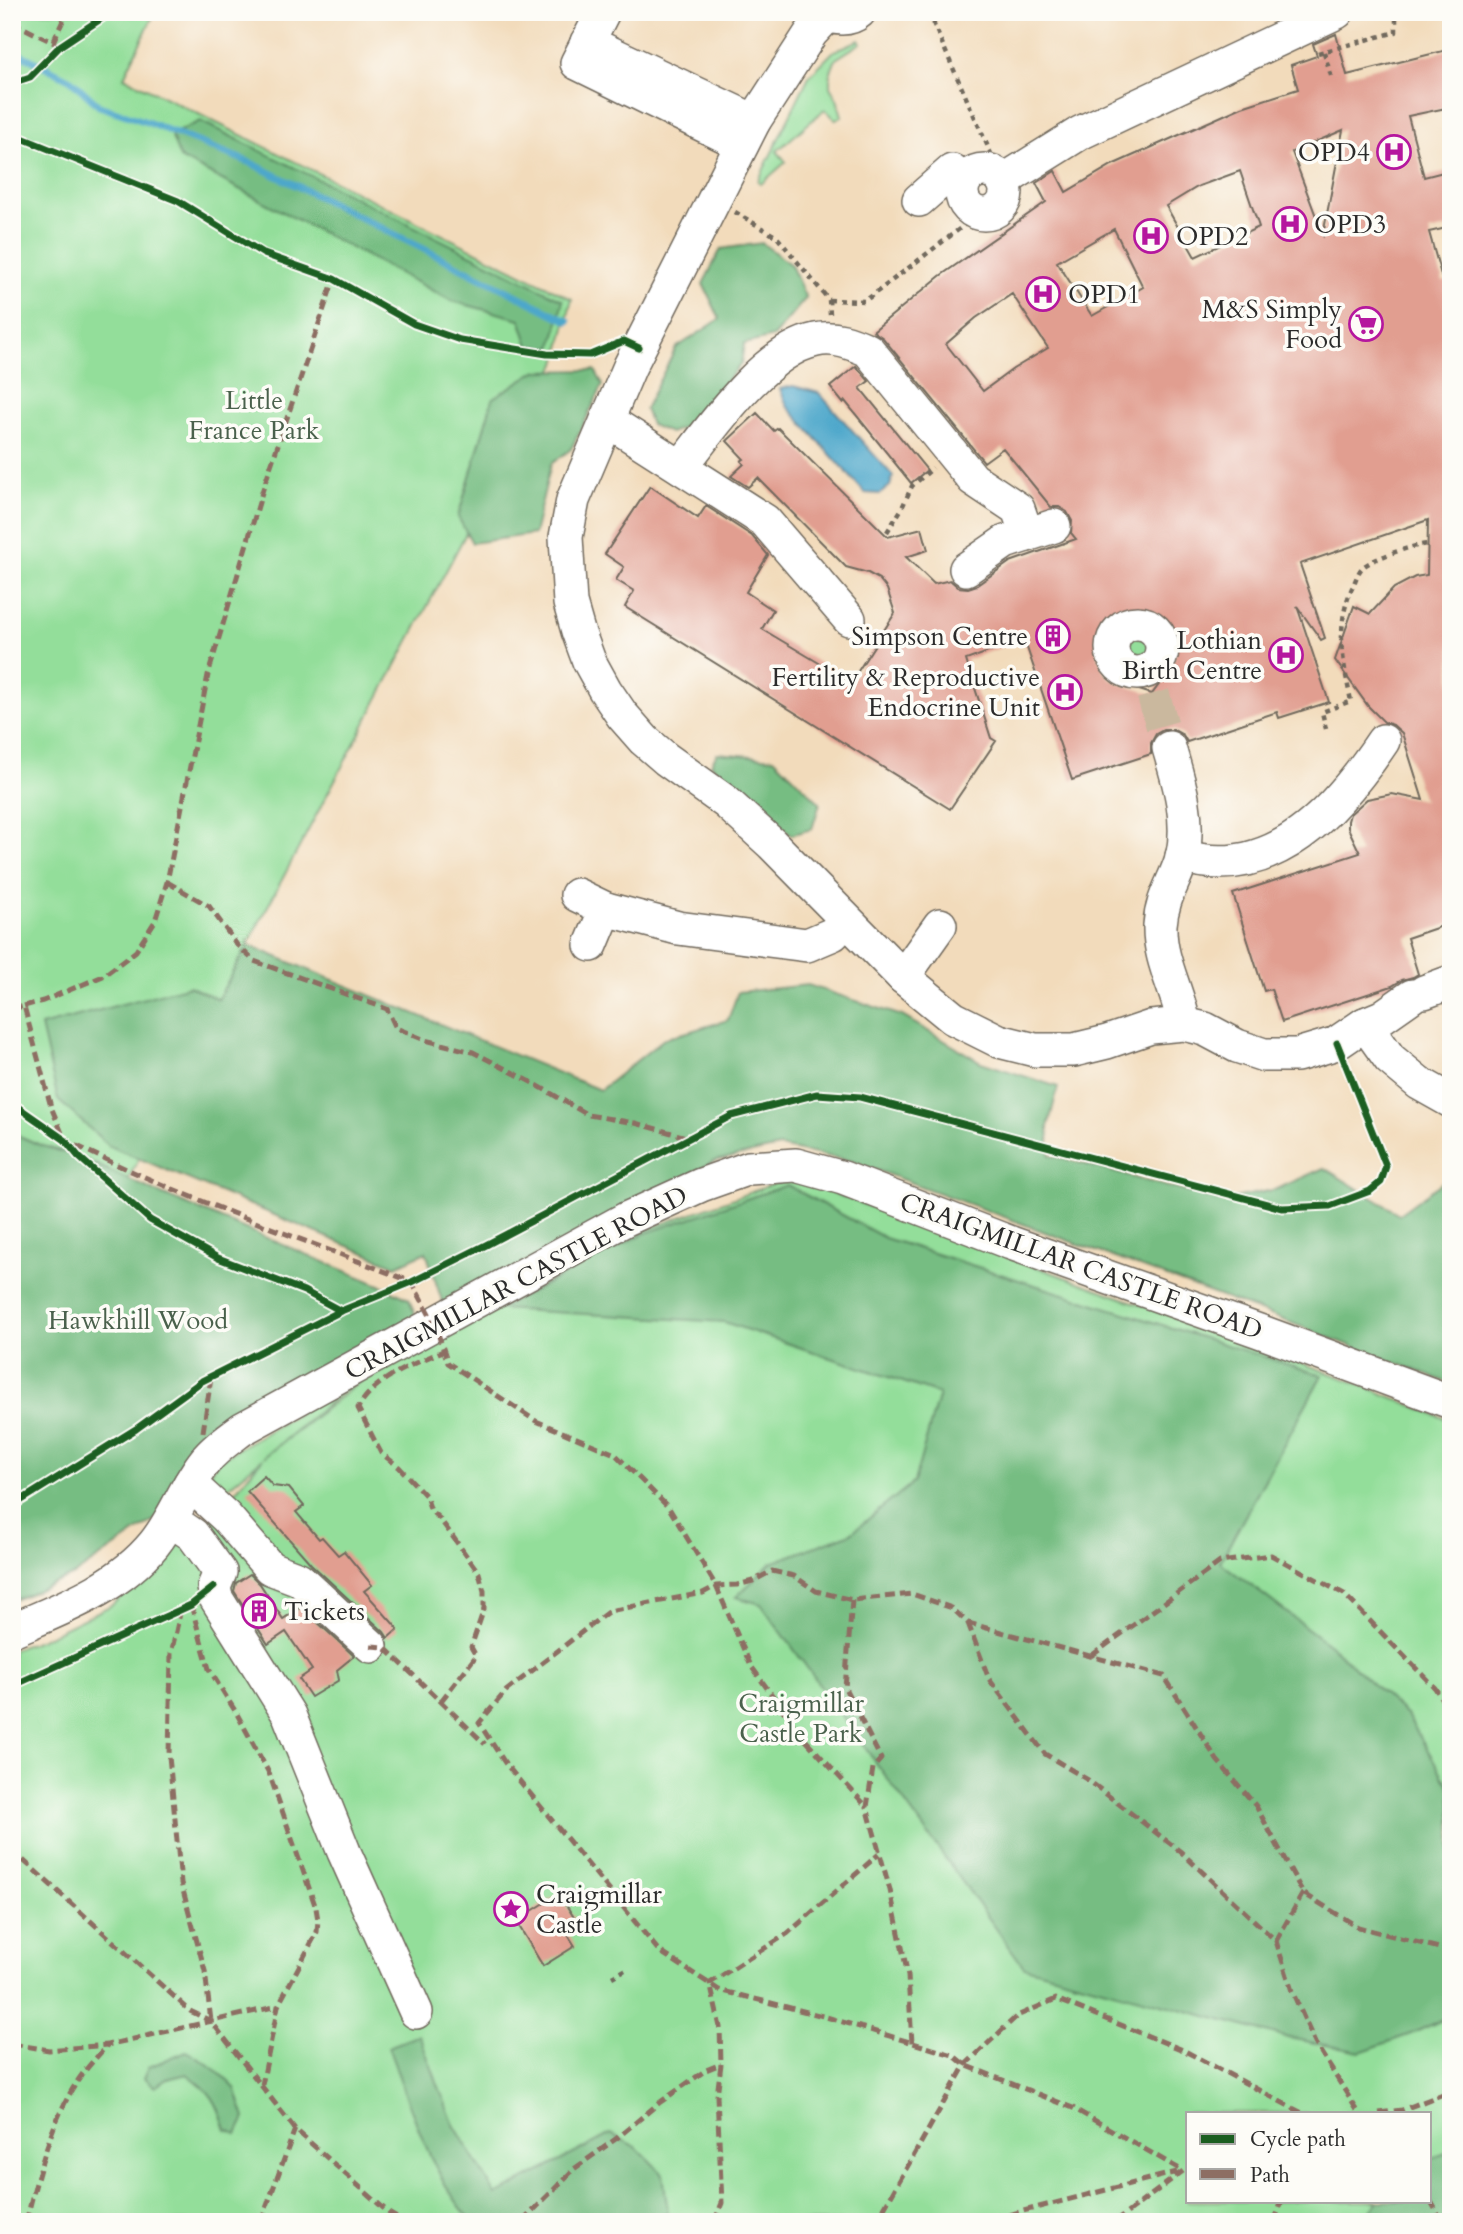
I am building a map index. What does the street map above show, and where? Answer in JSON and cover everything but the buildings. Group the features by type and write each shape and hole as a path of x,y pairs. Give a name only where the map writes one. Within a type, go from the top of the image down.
{"street":[{"path":"603,12 582,53 748,133"},
{"path":"837,13 811,33 748,133 639,348 573,500 566,537 570,603 589,661 605,690 622,716 644,740 726,802 772,844 903,977 953,1018 999,1041 1035,1050 1074,1050 1151,1027 1184,1024 1205,1029 1237,1046 1264,1055 1297,1055 1337,1043 1365,1024 1429,990"},
{"path":"979,214 964,201 962,188 975,172 982,170 995,173 1003,181 1080,133 1279,41 1331,13"},
{"path":"919,200 952,171"},
{"path":"681,467 756,377 783,355 802,344 820,339 844,340 868,351 973,479 1018,509 1041,531 1005,542 966,569"},
{"path":"607,420 765,522 849,618"},
{"path":"1182,856 1219,863 1250,857 1289,842 1339,801 1383,741"},
{"path":"1169,748 1180,785 1186,823 1182,856 1165,896 1160,924 1161,947 1181,1006 1184,1024"},
{"path":"577,895 606,909 678,928 807,945 832,933 845,920"},
{"path":"591,945 606,909"},
{"path":"903,977 940,925"},
{"path":"1365,1024 1390,1059 1419,1083 1451,1101"},
{"name":"CRAIGMILLAR CASTLE ROAD","path":"12,1630 56,1611 113,1581 133,1566 154,1544 171,1520 205,1461 242,1429 626,1219 701,1185 749,1168 796,1165 843,1178 1011,1243 1451,1402"},
{"path":"190,1484 226,1517 270,1568 299,1579 371,1646"},
{"path":"171,1520 193,1535 220,1572 214,1587 216,1598 289,1715 344,1852 416,2012"}],"path":[{"path":"933,12 934,25 1003,181"},
{"path":"1332,79 1324,52 1396,32 1396,12"},
{"path":"714,200 777,237 829,300 832,340"},
{"path":"829,300 865,301 979,214"},
{"path":"887,531 912,486 952,453"},
{"path":"1326,729 1322,712 1351,701 1341,641 1345,604 1361,569 1384,556 1428,544"},
{"path":"612,1978 625,1970"}],"green space":[{"name":"Little France Park","path":"12,12 155,12 124,77 572,299 556,364 218,1000 128,1180 79,1157 12,1133"},
{"path":"859,40 861,43 836,59 830,74 830,87 842,116 836,120 825,109 777,151 786,162 761,184 758,181 809,76 834,51"},
{"path":"200,121 563,300 552,348 529,346 520,319 452,301 180,158 171,135"},
{"path":"762,243 791,265 806,298 773,337 744,344 741,364 688,426 670,433 651,425 645,409 676,348 720,319 703,284 721,249"},
{"path":"595,370 603,385 571,449 551,464 534,534 472,543 458,517 493,398 536,371"},
{"path":"1137,632 1148,637 1153,648 1148,659 1137,664 1126,659 1121,648 1126,637"},
{"path":"717,753 774,758 820,803 812,829 791,835 711,764"},
{"path":"248,945 600,1090 664,1039 728,1020 738,992 808,985 902,1016 981,1062 1058,1087 1048,1127 1050,1155 1221,1201 1277,1189 1324,1168 1399,1214 1451,1176 1451,1384 852,1161 779,1147 715,1161 444,1307 426,1252 396,1266 109,1146 58,1100 41,1026 189,986 218,999"},
{"name":"Hawkhill Wood","path":"12,1133 79,1157 382,1286 409,1299 416,1318 213,1421 186,1452 157,1518 74,1575 12,1601"},
{"name":"Craigmillar Castle Park","path":"791,1178 1354,1382 1451,1421 1451,2222 12,2222 12,1650 42,1639 112,1605 174,1548 211,1520 263,1458 220,1494 207,1478 219,1460 360,1377 264,1457 363,1379 636,1233"},
{"path":"787,1185 885,1238 1322,1375 1220,1562 1336,1650 1408,1717 1451,1789 1451,2016 1360,2052 1284,2037 1024,1967 761,1604 736,1597 771,1563 851,1533 914,1482 939,1394 724,1322 498,1309 643,1234"},
{"path":"419,2035 453,2123 496,2195 611,2134 636,2147 663,2174 668,2213 644,2222 473,2222 458,2204 433,2161 388,2047"},
{"path":"186,2051 214,2068 235,2088 245,2118 237,2134 226,2130 212,2098 187,2074 167,2079 155,2087 144,2078 149,2067"},
{"path":"1451,2151 1451,2222 1361,2222 1378,2202 1432,2202 1432,2158"}],"water":[{"path":"793,386 819,393 893,476 890,486 880,494 865,493 787,406 780,389"}],"waterway":[{"path":"12,50 71,80 99,106 251,163 568,321"}],"tunnel":[{"path":"1153,694 1169,748"}],"marked path":[{"path":"53,42 67,12"},
{"path":"12,22 60,46"},
{"path":"24,1006 103,976 136,951 155,921 167,882 208,675 263,489 334,279"},
{"path":"167,882 209,906 237,945 254,961 387,1009 396,1028 425,1040 473,1052 588,1115 635,1123 690,1138"},
{"path":"12,1009 24,1006 51,1107 65,1140 193,1197 412,1282 435,1325 448,1363 536,1421 615,1454 669,1508 716,1586 751,1666 801,1735 867,1807"},
{"path":"441,1701 476,1656 471,1647 484,1609 484,1591 479,1573 440,1519 431,1511 426,1496 399,1467 381,1453 358,1408 365,1397 384,1380 443,1351"},
{"path":"203,1432 211,1378"},
{"path":"1091,1656 1220,1562 1271,1555 1344,1594 1435,1688 1451,1714"},
{"path":"1115,2222 1183,2171 1073,2108 965,2065 953,2055 823,2016 719,1990 659,1951 505,1763 479,1723 506,1691 609,1611 703,1593 716,1586 737,1585 753,1581 772,1571 794,1576 816,1591 852,1600 912,1594 952,1608 968,1623 1164,1676 1217,1760 1256,1806 1303,1893 1358,1927 1451,1951"},
{"path":"852,1600 845,1688 881,1759 873,1768 867,1807 890,1890 908,1976 912,2043"},
{"path":"191,1605 209,1669 269,1773 318,1920 317,1932 278,2006 262,2085"},
{"path":"181,1609 171,1654 169,1756 181,1883 205,1971 211,2021"},
{"path":"968,1623 989,1679 1045,1754 1088,1780 1181,1852 1276,1941 1292,1991 1315,2043 1358,2112"},
{"path":"371,1646 384,1647 485,1744"},
{"path":"12,1850 190,2011 211,2021 295,2129 390,2214 404,2222"},
{"path":"714,2222 722,2203 717,2096 721,2064 720,2027 710,1983 787,1934 879,1854"},
{"path":"1276,1941 1303,1893"},
{"path":"876,2222 965,2065 1017,2016 1056,1999 1183,2050 1300,2112"},
{"path":"12,2044 49,2050 107,2045 278,2006"},
{"path":"26,2222 46,2148 61,2112 79,2079 107,2045"},
{"path":"522,2222 574,2169 659,2103 706,2070 721,2064"},
{"path":"1387,2112 1402,2110 1451,2091"},
{"path":"261,2222 295,2129"},
{"path":"980,2222 1177,2172"},
{"path":"1274,2222 1282,2202"},
{"path":"1431,2202 1443,2222"}],"cycle path":[{"path":"12,83 30,77 60,46 111,12"},
{"path":"12,134 178,201 264,254 334,279 414,324 460,340 547,354 590,355 624,341 639,348"},
{"path":"12,1506 136,1429 202,1381 341,1311 412,1282 486,1245 731,1116 817,1094 860,1097 1282,1208 1330,1206 1370,1191 1381,1182 1386,1166 1337,1043"},
{"path":"12,1103 65,1140 79,1157 150,1220 218,1258 304,1291 341,1311"},
{"path":"12,1686 191,1605 214,1587"}],"place":[{"name":"OPD4","path":"1394,152"},
{"name":"OPD3","path":"1290,224"},
{"name":"OPD2","path":"1151,236"},
{"name":"OPD1","path":"1043,294"},
{"name":"M&S Simply Food","path":"1366,324"},
{"name":"Simpson Centre","path":"1053,636"},
{"name":"Lothian Birth Centre","path":"1286,655"},
{"name":"Fertility & Reproductive Endocrine Unit","path":"1065,692"},
{"name":"Tickets","path":"259,1611"},
{"name":"Craigmillar Castle","path":"511,1909"}]}
